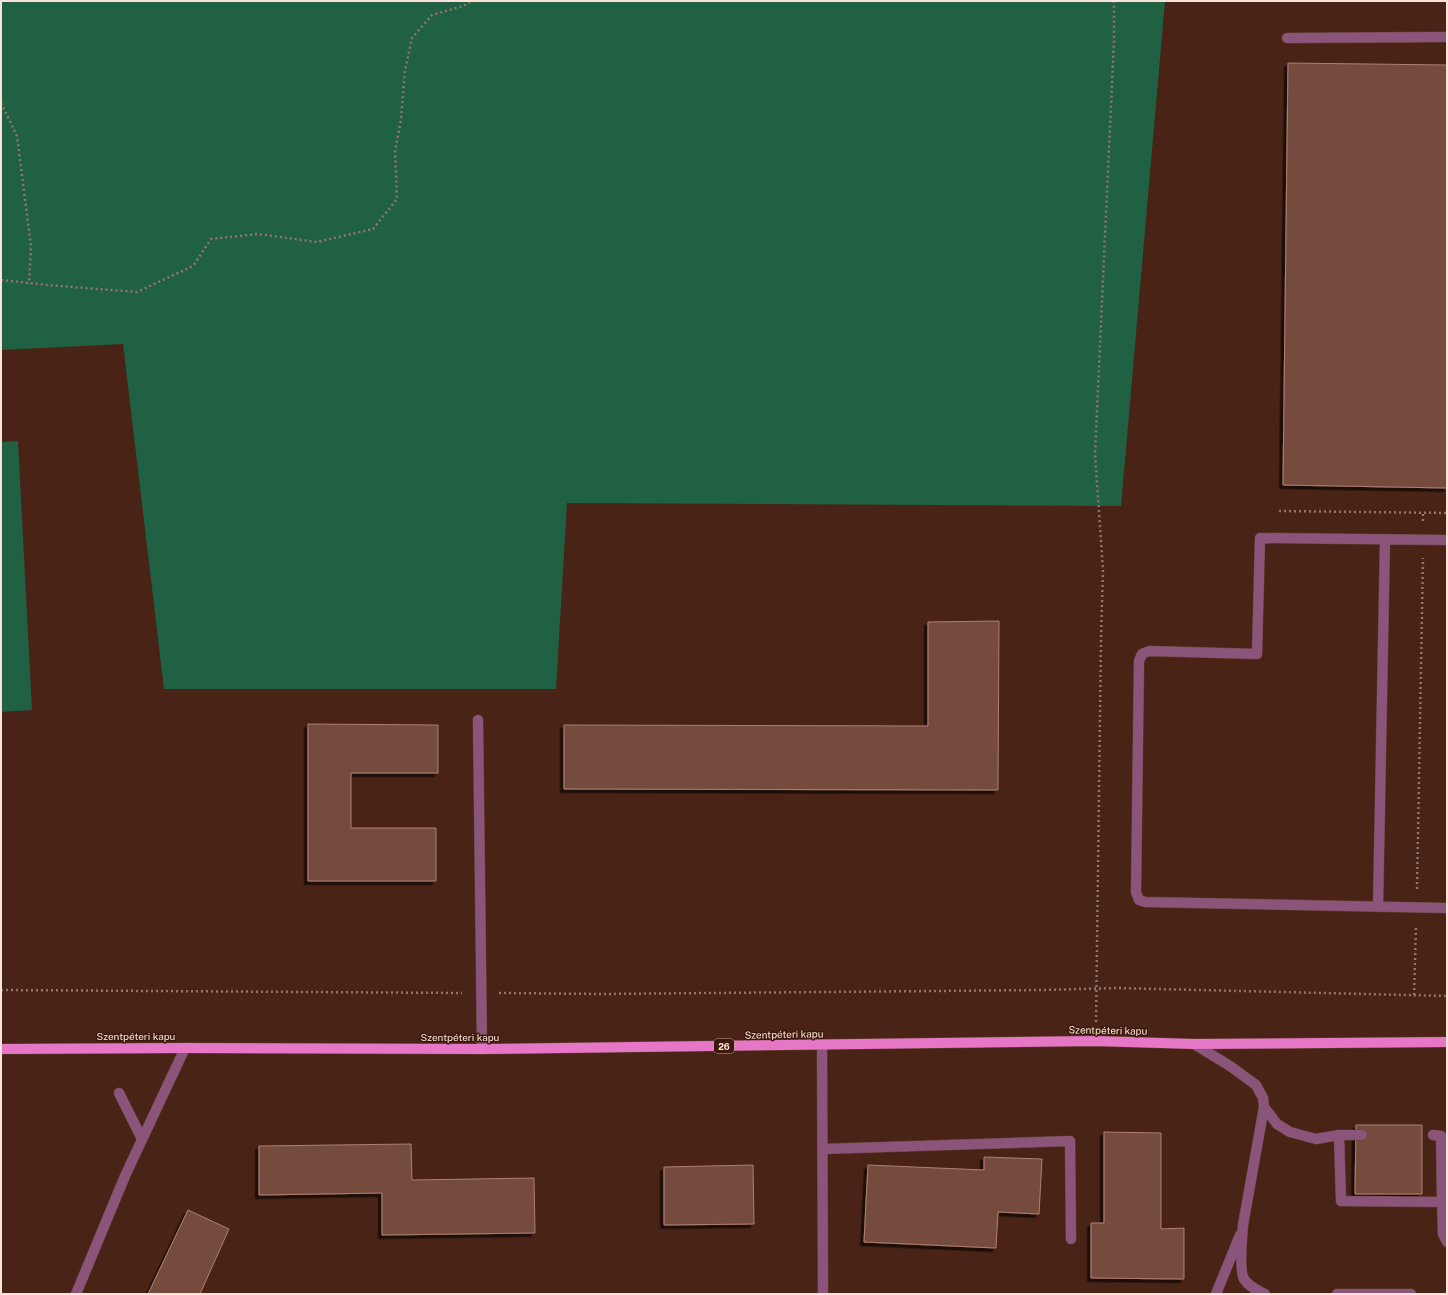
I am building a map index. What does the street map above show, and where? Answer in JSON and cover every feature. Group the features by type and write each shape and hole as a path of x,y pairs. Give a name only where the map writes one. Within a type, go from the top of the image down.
{"main road":[{"name":"Szentpéteri kapu","path":"1,1050 185,1048 482,1049 1095,1041 1194,1044 1447,1042"}],"street":[{"path":"1287,38 1447,37"},
{"path":"1447,540 1260,538 1257,654 1149,651 1142,654 1139,661 1136,892 1139,900 1145,902 1447,908"},
{"path":"1378,907 1385,540"},
{"path":"478,720 482,1049"},
{"path":"1194,1044 1230,1066 1256,1085 1262,1098 1264,1107 1243,1225 1241,1253 1244,1278 1252,1288 1265,1294"},
{"path":"822,1045 823,1294"},
{"path":"76,1294 125,1176 185,1048"},
{"path":"119,1093 142,1139"},
{"path":"1264,1107 1277,1124 1290,1132 1316,1139 1339,1135 1362,1135"},
{"path":"1339,1135 1341,1201 1442,1202"},
{"path":"1433,1135 1441,1136 1443,1234 1447,1242"},
{"path":"823,1148 1070,1141 1071,1239"},
{"path":"1216,1294 1243,1225"},
{"path":"1337,1294 1411,1294"}],"path":[{"path":"1,280 30,284 137,292 193,266 211,239 258,234 317,242 373,229 397,199 395,151 401,120 405,70 412,38 432,15 462,6 472,1"},
{"path":"1095,1041 1103,570 1095,454 1114,1"},
{"path":"1,103 17,136 31,246 30,284"},
{"path":"1278,511 1447,513"},
{"path":"1414,995 1417,908 1423,513"},
{"path":"1,990 602,994 1133,989 1447,996"}],"green space":[{"path":"1,1 1165,1 1121,506 567,503 556,689 164,689 123,344 1,350"},
{"path":"18,441 32,710 1,712 1,442"}],"building":[{"path":"1288,63 1447,65 1447,488 1283,485"},
{"path":"999,621 998,790 564,789 564,725 928,726 928,622"},
{"path":"308,724 438,725 438,773 351,773 351,828 436,828 436,881 308,881"},
{"path":"1356,1125 1422,1125 1422,1194 1355,1194"},
{"path":"1104,1132 1161,1133 1161,1229 1184,1228 1184,1279 1091,1278 1091,1223 1104,1223"},
{"path":"411,1144 412,1180 534,1178 535,1233 382,1235 382,1193 259,1195 259,1146"},
{"path":"984,1157 1042,1159 1039,1214 998,1212 996,1248 864,1242 868,1165 984,1170"},
{"path":"753,1165 754,1224 664,1225 664,1167"},
{"path":"188,1210 229,1229 200,1294 148,1294"}]}
